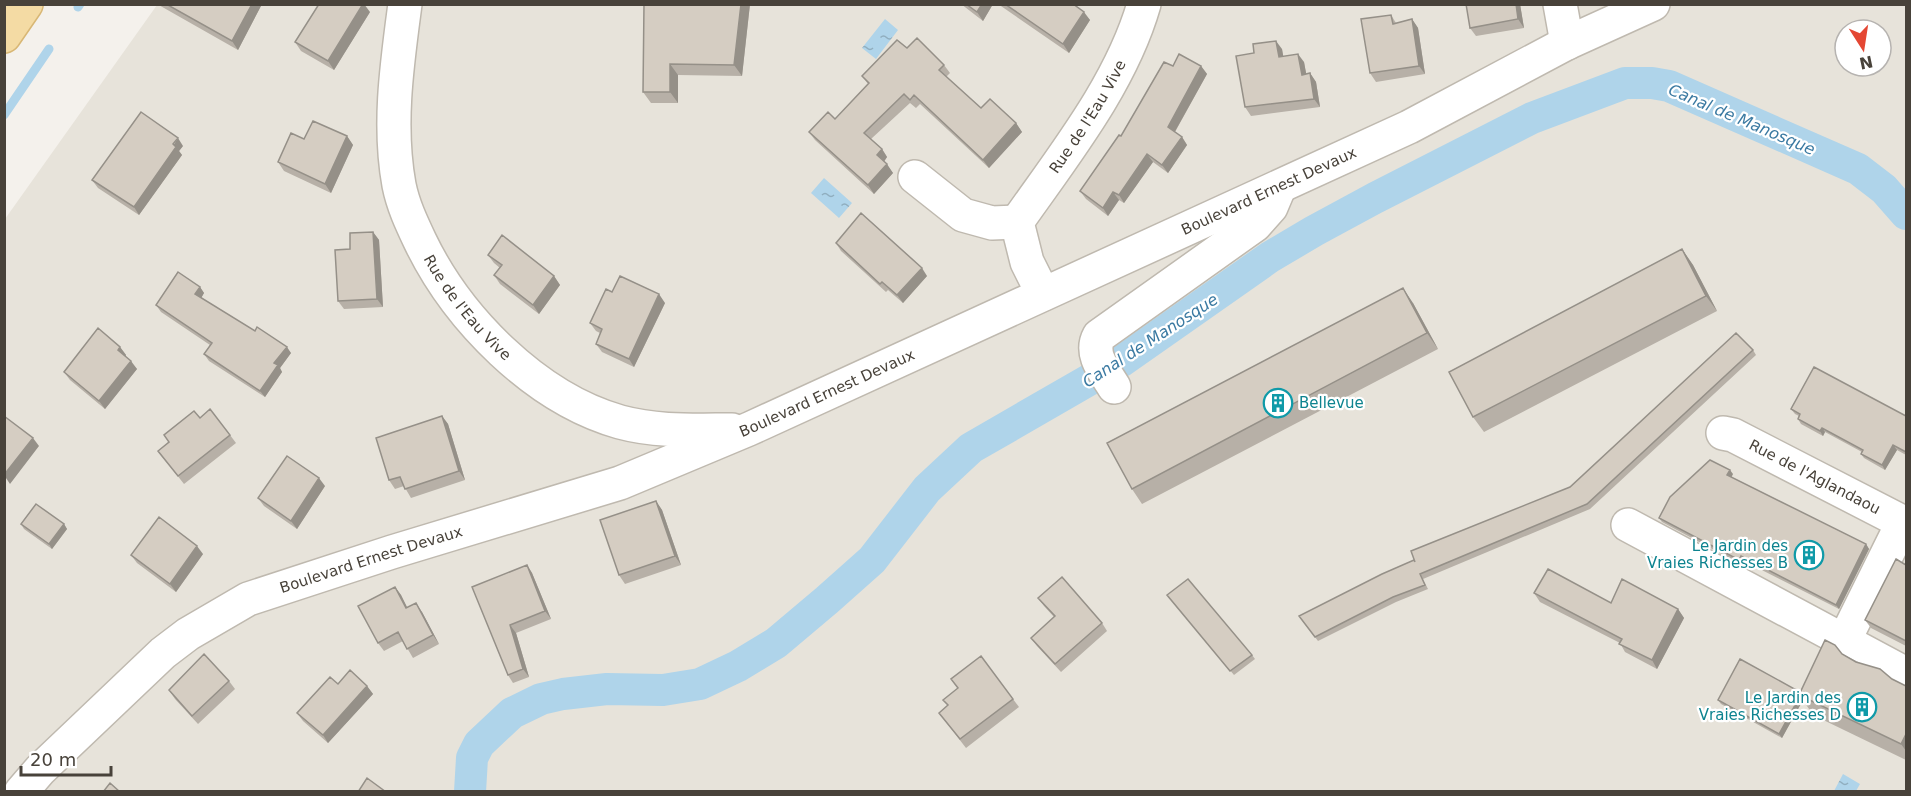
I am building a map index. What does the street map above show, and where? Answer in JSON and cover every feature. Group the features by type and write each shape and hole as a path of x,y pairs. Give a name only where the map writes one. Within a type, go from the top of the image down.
{"main road":[{"path":"4,36 26,4"}],"street":[{"name":"Rue de l'Eau Vive","path":"405,4 396,72 394,118 399,186 406,212 429,260 469,318 489,339 527,371 558,394 594,413 650,429 673,431 749,429"},
{"name":"Rue de l'Eau Vive","path":"1017,222 1092,113 1112,79 1140,19 1144,4"},
{"path":"1560,4 1567,43"},
{"name":"Boulevard Ernest Devaux","path":"21,792 40,770 163,653 188,634 248,599 392,552 620,483 749,429 1408,128 1567,43 1653,4"},
{"path":"915,177 963,215 992,223 1017,222 1027,262 1043,294"},
{"path":"1114,387 1095,354 1096,342 1103,332 1255,225 1271,207 1279,188"},
{"name":"Rue de l'Aglandaou","path":"1723,433 1733,435 1905,523"},
{"path":"1844,641 1905,523"},
{"path":"1628,525 1906,674"}],"shaded area":[{"path":"157,5 1906,5 1906,791 5,792 5,219"}],"water":[{"path":"885,19 898,30 876,59 862,48"},
{"path":"824,178 852,203 839,218 811,193"},
{"path":"1843,774 1860,784 1856,791 1834,791"}],"building":[{"path":"166,4 252,4 232,41"},
{"path":"319,4 363,4 328,61 295,42"},
{"path":"644,4 741,4 734,65 670,64 670,92 643,92"},
{"path":"966,4 982,4 977,12"},
{"path":"1005,4 1073,4 1084,12 1063,44"},
{"path":"1466,4 1516,4 1518,19 1470,28"},
{"path":"1391,15 1393,24 1412,19 1419,66 1370,73 1361,19"},
{"path":"917,38 944,65 939,70 981,108 990,99 1016,123 983,160 914,95 910,100 904,94 864,133 882,149 877,155 887,164 868,185 809,132 828,112 835,119 869,83 862,76 897,40 907,48"},
{"path":"1276,41 1279,57 1298,54 1302,75 1310,73 1314,99 1245,107 1236,56 1254,53 1253,44"},
{"path":"1179,54 1201,66 1168,127 1182,137 1162,165 1147,154 1119,195 1113,192 1103,208 1080,191 1119,135 1121,136 1164,62 1173,66"},
{"path":"141,112 178,138 173,144 176,147 134,207 92,180"},
{"path":"313,121 347,136 325,184 278,162 291,133 304,139"},
{"path":"861,213 922,268 897,295 882,282 880,284 836,243"},
{"path":"373,232 377,299 338,301 335,250 350,249 350,233"},
{"path":"502,235 554,276 533,305 494,275 502,265 488,255"},
{"path":"1682,249 1706,296 1473,417 1449,372"},
{"path":"178,272 200,287 195,294 255,331 257,327 287,347 274,363 278,365 260,391 204,354 212,343 156,305"},
{"path":"620,276 659,294 629,359 596,344 602,329 590,323 606,289 612,292"},
{"name":"Bellevue","path":"1403,288 1427,333 1132,489 1107,443"},
{"path":"98,328 120,347 118,350 131,361 99,401 64,372"},
{"path":"1736,333 1753,350 1587,504 1420,574 1425,585 1393,597 1315,637 1299,616 1382,574 1414,560 1415,562 1411,551 1570,487"},
{"path":"1814,367 1906,416 1906,452 1893,445 1882,465 1861,454 1863,450 1822,428 1820,431 1798,419 1800,414 1791,409"},
{"path":"210,409 230,435 178,476 158,451 169,442 164,435 194,411 200,418"},
{"path":"4,416 33,438 4,475"},
{"path":"442,416 459,471 405,489 400,477 389,480 376,438"},
{"path":"287,456 319,478 291,521 258,498"},
{"path":"1710,460 1730,470 1727,475 1866,544 1836,605 1741,556 1739,560 1659,518 1670,497"},
{"path":"656,501 675,556 619,575 600,520"},
{"path":"36,504 64,524 49,544 21,524"},
{"path":"159,517 197,546 170,584 131,555"},
{"path":"1896,559 1906,565 1906,641 1865,620"},
{"path":"527,565 545,611 510,625 523,669 508,675 472,587"},
{"path":"1548,569 1611,603 1622,579 1678,609 1652,660 1619,644 1622,639 1534,593"},
{"path":"1062,577 1102,623 1055,664 1031,638 1055,616 1038,598"},
{"path":"1188,579 1252,655 1230,671 1167,595"},
{"path":"395,587 406,608 416,603 433,635 407,649 398,632 378,643 358,606"},
{"name":"Le Jardin des Vraies Richesses D","path":"1825,640 1856,662 1880,669 1892,679 1906,686 1906,734 1901,744 1799,695"},
{"path":"204,654 229,681 192,716 169,690"},
{"path":"981,656 1013,699 960,739 939,713 948,705 943,700 958,688 951,679"},
{"path":"1740,659 1800,692 1779,734 1718,700"},
{"path":"350,670 367,686 323,735 297,713 330,677 338,684"},
{"path":"367,778 386,792 358,792"},
{"path":"110,783 120,792 103,792"}],"waterway":[{"path":"4,115 49,49"},
{"name":"Canal de Manosque","path":"470,792 472,758 479,744 512,713 541,699 563,694 607,689 663,690 700,684 738,666 776,643 872,560 927,489 971,448 1122,361 1270,257 1314,231 1532,118 1625,83 1652,83 1669,86 1858,169 1884,189 1906,214"}],"place":[{"name":"Bellevue","path":"1278,403"},
{"name":"Le Jardin des Vraies Richesses B","path":"1809,555"},
{"name":"Le Jardin des Vraies Richesses D","path":"1862,707"}]}
